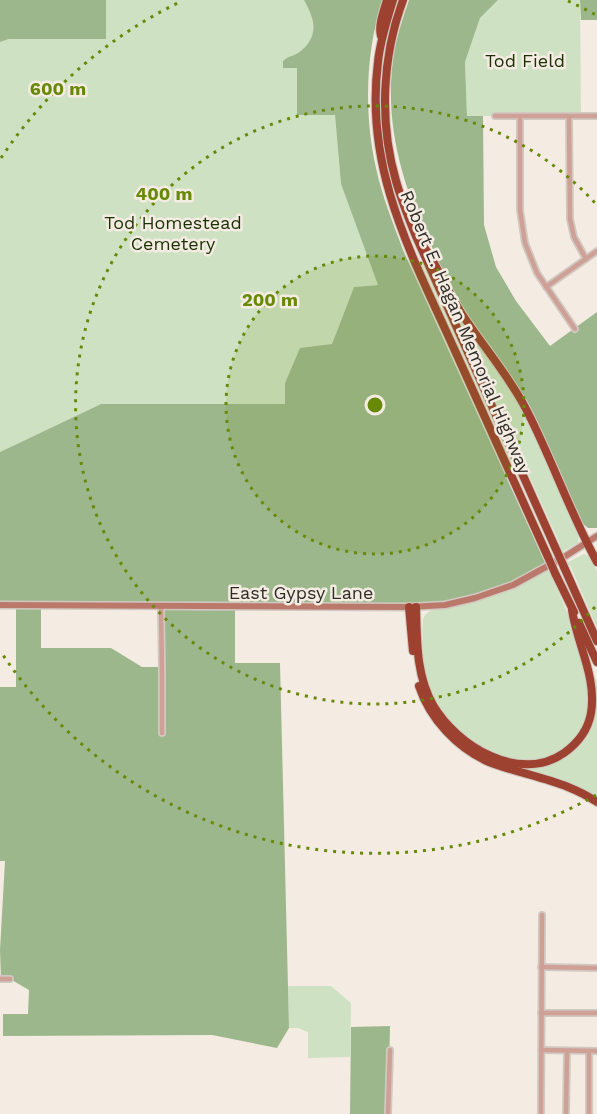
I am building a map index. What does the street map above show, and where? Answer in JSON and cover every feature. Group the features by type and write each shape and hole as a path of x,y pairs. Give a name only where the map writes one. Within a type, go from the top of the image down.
{"highway":[{"path":"381,39 379,32 387,0"},
{"name":"Robert E. Hagan Memorial Highway","path":"393,0 381,39 376,82 376,127 381,163 392,204 555,573 597,662"},
{"name":"Robert E. Hagan Memorial Highway","path":"403,0 393,32 386,76 388,143 396,180 415,234 597,641"},
{"path":"415,234 432,258 460,311 520,399 597,562"},
{"path":"412,607 418,663 432,705 440,716 475,748 502,760 527,765 539,764 560,756 576,744 588,724 591,712 590,680 573,610"},
{"path":"412,607 414,665 417,680 428,707 448,733 464,747 489,762 569,787 597,802"}],"main road":[{"name":"East Gypsy Lane","path":"0,605 412,607 445,605 513,585 597,537"}],"street":[{"path":"495,116 597,116"},
{"path":"520,116 522,229 531,260 546,287 575,329"},
{"path":"569,116 570,219 574,237 586,259"},
{"path":"546,287 597,251"},
{"path":"161,606 162,733"},
{"path":"541,1114 542,915"},
{"path":"541,967 597,968"},
{"path":"0,979 10,979"},
{"path":"541,1013 597,1013"},
{"path":"388,1114 390,1050"},
{"path":"541,1050 597,1051"},
{"path":"566,1114 567,1051"},
{"path":"589,1051 589,1114"}],"green space":[{"path":"0,0 106,0 106,39 9,39 0,42"},
{"name":"Tod Homestead Cemetery","path":"106,0 304,0 313,22 312,37 304,49 283,61 284,68 297,68 335,115 341,184 379,285 354,287 332,344 285,383 285,404 101,404 0,452 0,42 9,39 106,39"},
{"path":"304,0 383,0 373,40 368,83 372,148 381,189 403,250 547,567 513,585 445,605 235,607 235,663 280,663 289,1028 277,1048 212,1035 3,1036 3,1014 28,1014 29,990 10,979 1,979 0,950 5,861 0,861 0,687 16,687 16,606 0,605 0,452 101,404 285,404 285,383 300,348 332,344 354,287 378,285 341,184 335,115 297,115 297,68 283,68 283,61 307,45 313,34 312,17","holes":["41,606 161,606 162,667 142,667 111,648 41,648"]},
{"path":"409,0 498,0 480,18 465,62 467,116 483,116 484,225 496,267 516,301 550,346 597,312 597,528 588,528 581,522 522,395 452,291 412,201 398,153 391,104 394,53"},
{"name":"Tod Field","path":"498,0 580,0 581,116 467,116 465,62 480,18"},
{"path":"580,0 597,0 597,20 581,20"},
{"path":"453,308 508,384 528,418 579,534 578,543 563,551 568,562 584,554 590,557 597,571 597,628 570,565 564,567 555,547 560,544"},
{"path":"547,567 581,651 588,686 587,716 582,728 564,749 546,758 528,761 509,759 474,742 445,715 435,699 425,670 422,649 423,619 431,610"},
{"path":"591,670 597,682 597,799 521,769 522,767 541,766 565,756 589,728"},
{"path":"288,986 331,986 351,1003 350,1057 308,1058 308,1032 298,1028 289,1028"},
{"path":"390,1026 388,1114 350,1114 351,1027"}]}
